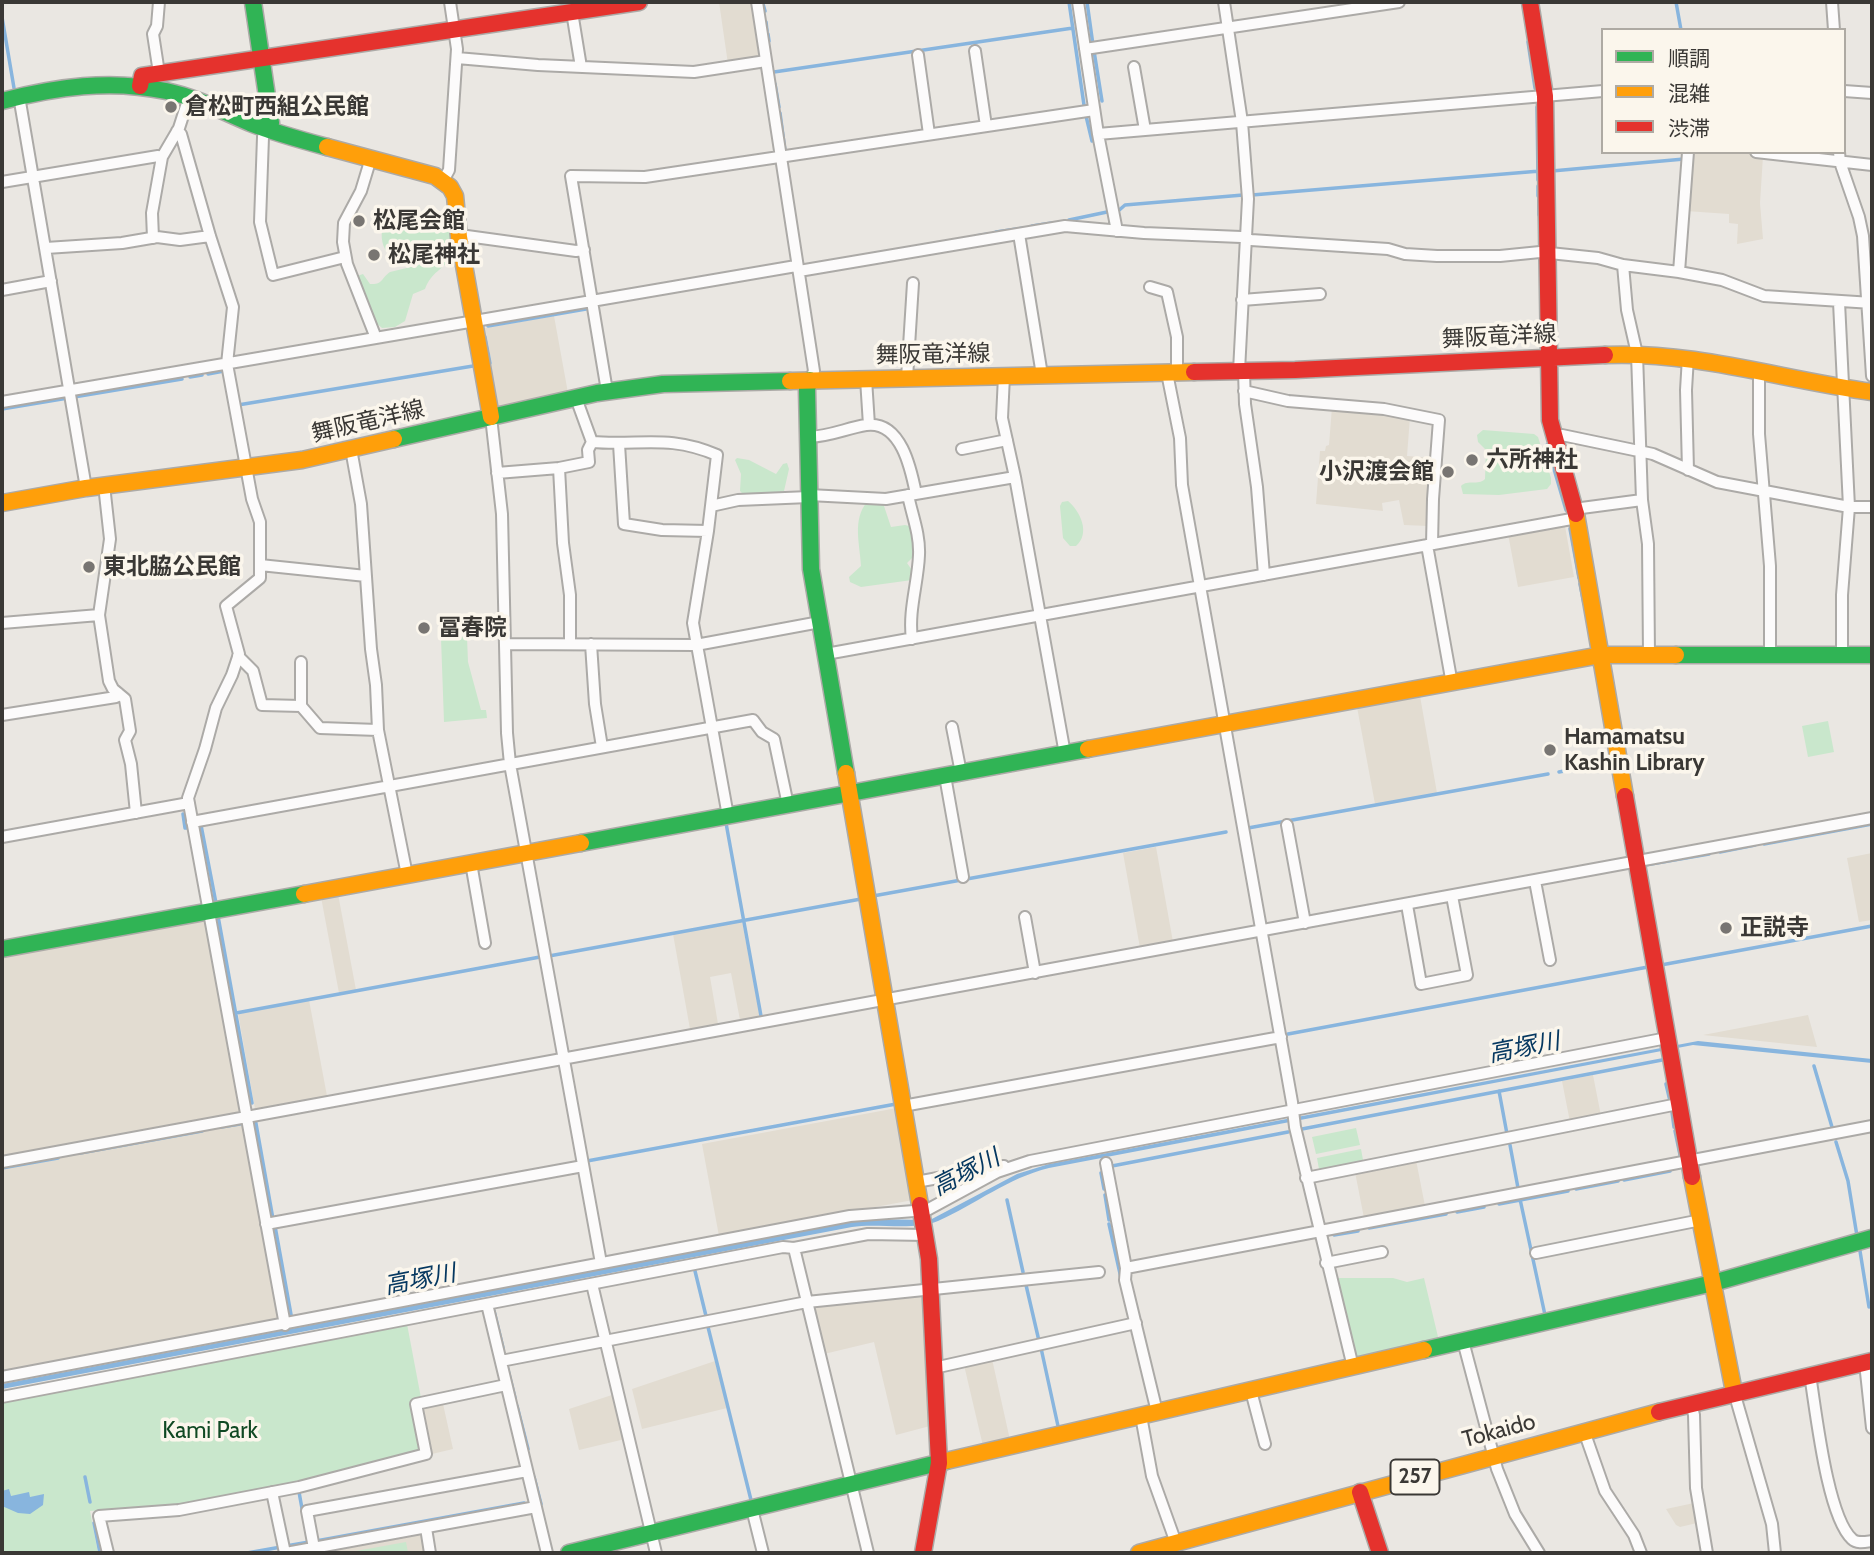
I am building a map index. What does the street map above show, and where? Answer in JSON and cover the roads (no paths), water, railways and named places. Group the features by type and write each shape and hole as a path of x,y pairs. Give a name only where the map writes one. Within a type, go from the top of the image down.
{"main road":[{"path":"253,2 271,123 267,129"},
{"path":"141,86 142,76 639,2"},
{"path":"1530,2 1545,96 1550,420 1575,513 1678,1104 1734,1392"},
{"path":"2,102 46,89 84,84 141,86 189,97 267,129 435,176 443,181 455,195 459,237 491,417"},
{"name":"舞阪竜洋線","path":"2,503 104,485 246,469 351,449 607,391 663,384 1242,371 1637,354 1688,357 1844,389 1872,391"},
{"path":"810,380 807,389 810,554 923,1223 930,1289 939,1463 923,1553"},
{"path":"2,949 1601,655 1872,655"},
{"path":"569,1553 939,1463 1713,1283 1872,1238"},
{"name":"Tokaido","path":"1139,1553 1691,1402 1869,1362"},
{"path":"1360,1492 1380,1553"}],"street":[{"path":"159,2 157,26 153,34 159,74"},
{"path":"443,181 449,170 457,58 450,2"},
{"path":"757,2 814,369 810,380"},
{"path":"1078,2 1098,134 1117,230"},
{"path":"1224,2 1242,122 1248,199 1242,300 1242,371 1258,487 1264,575"},
{"path":"1085,49 1399,2"},
{"path":"1832,2 1834,28"},
{"path":"572,12 581,67"},
{"path":"975,51 986,126"},
{"path":"918,55 929,134"},
{"path":"457,58 694,72 766,61"},
{"path":"1134,67 1145,130"},
{"path":"1098,134 1601,91"},
{"path":"1846,91 1872,93"},
{"path":"19,96 86,488"},
{"path":"153,238 152,213 162,157 177,131 189,97"},
{"path":"607,391 571,176 645,177 1094,110"},
{"path":"267,129 263,137 260,222 273,275 345,257"},
{"path":"177,131 181,134 233,307 227,364 246,469 260,522 260,578 226,606 238,656 253,671 262,705 300,706 320,727 378,730"},
{"path":"1679,272 1688,154"},
{"path":"1790,154 1840,157 1872,165"},
{"path":"2,182 162,157"},
{"path":"1840,157 1862,227 1870,303 1872,376"},
{"path":"371,158 361,191 344,223 343,242 345,257 376,338"},
{"path":"2,402 592,301 1065,226 1388,249 1405,254 1437,256 1548,253 1598,258 1623,265 1721,280 1764,296 1870,303"},
{"path":"1019,234 1042,375"},
{"path":"46,248 153,238 180,240 210,236"},
{"path":"459,237 584,250"},
{"path":"1623,265 1627,310 1637,354 1642,500 1647,535 1649,655"},
{"path":"2,290 51,281"},
{"path":"908,378 914,283"},
{"path":"1150,286 1167,292 1177,337 1172,373 1180,438 1182,485 1293,1116 1353,1367"},
{"path":"1242,300 1320,294"},
{"path":"1839,302 1849,506 1842,595 1842,655"},
{"path":"1688,357 1688,470"},
{"path":"1759,372 1759,434 1770,576 1770,655"},
{"path":"1004,376 1002,418 1065,754"},
{"path":"866,379 869,425"},
{"path":"1244,391 1288,401 1384,409 1439,420 1429,545 1452,684"},
{"path":"497,473 559,468 589,462 592,442 576,398"},
{"path":"491,417 502,514 510,764 601,1263"},
{"path":"808,437 869,425 888,431 900,444 912,494 920,551 914,592 912,639"},
{"path":"1554,437 1562,435 1641,452 1717,482 1849,506 1872,507"},
{"path":"962,449 1007,440"},
{"path":"592,442 620,444 665,441 691,445 717,455 708,531 694,612 696,645 728,816"},
{"path":"620,444 624,524 662,530 708,531"},
{"path":"351,449 361,504 378,730 407,875"},
{"path":"559,468 563,543 570,595 570,644"},
{"path":"711,506 738,500 809,496 886,499 1015,477"},
{"path":"104,485 110,539 99,615 109,681 125,699 130,731 125,740 131,764 136,813"},
{"path":"826,654 1429,545 1642,500"},
{"path":"260,565 366,576"},
{"path":"2,623 99,615"},
{"path":"506,644 696,645 820,622"},
{"path":"591,644 594,698 602,747"},
{"path":"238,656 216,708 188,798 285,1325"},
{"path":"300,706 301,662"},
{"path":"2,715 116,697 118,694"},
{"path":"192,822 753,720 762,732 774,740 788,805"},
{"path":"953,727 953,775 963,877"},
{"path":"2,837 189,803"},
{"path":"2,1162 1872,818"},
{"path":"1287,825 1305,923"},
{"path":"471,863 485,943"},
{"path":"1535,881 1550,960"},
{"path":"1407,905 1421,984 1467,975 1452,896"},
{"path":"1025,917 1035,973"},
{"path":"903,1106 1281,1037"},
{"path":"916,1182 1293,1116 1668,1044"},
{"path":"1306,1178 1678,1104"},
{"path":"1126,1268 1872,1125"},
{"path":"1106,1163 1126,1268 1125,1280 1136,1323 1149,1414 1152,1476 1176,1543"},
{"path":"266,1224 583,1166"},
{"path":"2,1397 783,1247 794,1248 923,1223 933,1208 997,1172 1013,1166"},
{"path":"2,1377 850,1216 923,1223"},
{"path":"1536,1253 1701,1220"},
{"path":"794,1248 868,1553"},
{"path":"1326,1263 1382,1252"},
{"path":"501,1361 807,1302 1099,1272"},
{"path":"592,1284 656,1553"},
{"path":"487,1304 547,1553"},
{"path":"934,1368 1136,1323"},
{"path":"1463,1342 1493,1456 1511,1507 1539,1553"},
{"path":"1869,1362 1872,1428"},
{"path":"1810,1375 1836,1509 1853,1540 1872,1541"},
{"path":"107,1553 99,1516 179,1510 272,1492 426,1454 416,1404 506,1385"},
{"path":"1251,1391 1265,1444"},
{"path":"1734,1392 1772,1524 1775,1553"},
{"path":"1691,1402 1694,1415 1696,1488 1707,1553"},
{"path":"1584,1432 1605,1491 1634,1535 1642,1553"},
{"path":"314,1548 307,1511 527,1471"},
{"path":"272,1492 286,1553 536,1507"},
{"path":"752,1508 763,1553"},
{"path":"426,1528 430,1553"}],"water":[{"path":"1698,1041 1872,1059 1872,1063 1693,1045 1049,1168 1020,1178 928,1224 852,1227 2,1389 2,1384 867,1219 930,1220 1017,1174 1049,1164"},
{"path":"9,1489 11,1496 29,1492 30,1497 44,1494 43,1505 30,1514 18,1513 2,1506 2,1491"}],"waterway":[{"path":"1069,2 1084,105"},
{"path":"1087,2 1093,45"},
{"path":"1676,2 1681,28"},
{"path":"763,4 765,11"},
{"path":"2,17 14,88"},
{"path":"766,22 767,31"},
{"path":"774,72 1073,28"},
{"path":"768,34 769,41"},
{"path":"1528,42 1535,88"},
{"path":"1094,51 1102,101"},
{"path":"775,84 779,107"},
{"path":"1537,107 1538,180"},
{"path":"780,113 785,151"},
{"path":"1086,116 1092,141"},
{"path":"1552,171 1684,159"},
{"path":"1252,195 1540,171"},
{"path":"1538,186 1538,196"},
{"path":"1117,212 1125,205 1243,195"},
{"path":"1539,200 1539,215"},
{"path":"1069,220 1107,212"},
{"path":"1032,226 1052,223"},
{"path":"996,232 1024,228"},
{"path":"976,236 988,234"},
{"path":"488,326 586,309"},
{"path":"485,337 488,363"},
{"path":"238,405 473,366"},
{"path":"208,374 224,371 224,374"},
{"path":"190,377 202,375"},
{"path":"74,397 182,379"},
{"path":"2,409 68,398"},
{"path":"1547,445 1566,510"},
{"path":"1570,529 1579,578"},
{"path":"1580,584 1584,604"},
{"path":"1559,772 1611,762"},
{"path":"1248,828 1548,774"},
{"path":"183,814 187,828"},
{"path":"726,823 761,1016"},
{"path":"1764,844 1872,824"},
{"path":"199,826 201,825 216,903"},
{"path":"873,896 1226,832"},
{"path":"1720,852 1755,845"},
{"path":"1645,865 1709,854"},
{"path":"549,956 861,899"},
{"path":"218,916 252,1103"},
{"path":"1661,965 1872,926"},
{"path":"236,1013 540,957"},
{"path":"1288,1034 1648,967"},
{"path":"1302,1129 1662,1060"},
{"path":"1814,1066 1832,1127"},
{"path":"1666,1084 1670,1101"},
{"path":"1499,1091 1507,1134"},
{"path":"587,1161 896,1104"},
{"path":"1672,1112 1674,1127"},
{"path":"255,1118 273,1219"},
{"path":"221,1127 240,1124"},
{"path":"80,1153 202,1131"},
{"path":"1675,1131 1680,1155"},
{"path":"1112,1166 1288,1132"},
{"path":"1836,1142 1848,1181 1857,1236"},
{"path":"1510,1145 1518,1188"},
{"path":"2,1168 58,1158"},
{"path":"1624,1180 1670,1171"},
{"path":"1101,1173 1104,1189"},
{"path":"1576,1189 1618,1181"},
{"path":"1499,1204 1568,1191"},
{"path":"1105,1195 1109,1220"},
{"path":"1520,1199 1545,1315"},
{"path":"1007,1200 1023,1272"},
{"path":"1457,1212 1484,1207"},
{"path":"1369,1228 1446,1214"},
{"path":"1109,1224 1121,1278"},
{"path":"275,1226 292,1320"},
{"path":"1334,1235 1358,1231"},
{"path":"1860,1251 1869,1307"},
{"path":"695,1271 706,1316"},
{"path":"1026,1285 1039,1341"},
{"path":"494,1311 503,1348"},
{"path":"708,1327 751,1500"},
{"path":"1041,1348 1058,1426"},
{"path":"507,1366 515,1398"},
{"path":"517,1406 528,1449"},
{"path":"85,1477 90,1502"},
{"path":"534,1477 541,1504"},
{"path":"299,1492 303,1514"},
{"path":"316,1541 524,1503"},
{"path":"94,1523 100,1553"},
{"path":"286,1546 309,1542"},
{"path":"247,1553 281,1547"}],"place":[{"name":"倉松町西組公民館","path":"171,107"},
{"name":"松尾会館","path":"359,221"},
{"name":"松尾神社","path":"374,255"},
{"name":"六所神社","path":"1472,460"},
{"name":"小沢渡会館","path":"1448,472"},
{"name":"東北脇公民館","path":"89,567"},
{"name":"冨春院","path":"424,628"},
{"name":"Hamamatsu Kashin Library","path":"1550,750"},
{"name":"正説寺","path":"1726,928"}],"water label":[{"name":"高塚川","path":"1524,1048"},
{"name":"高塚川","path":"966,1173"},
{"name":"高塚川","path":"420,1280"}],"park label":[{"name":"Kami Park","path":"210,1431"}]}
